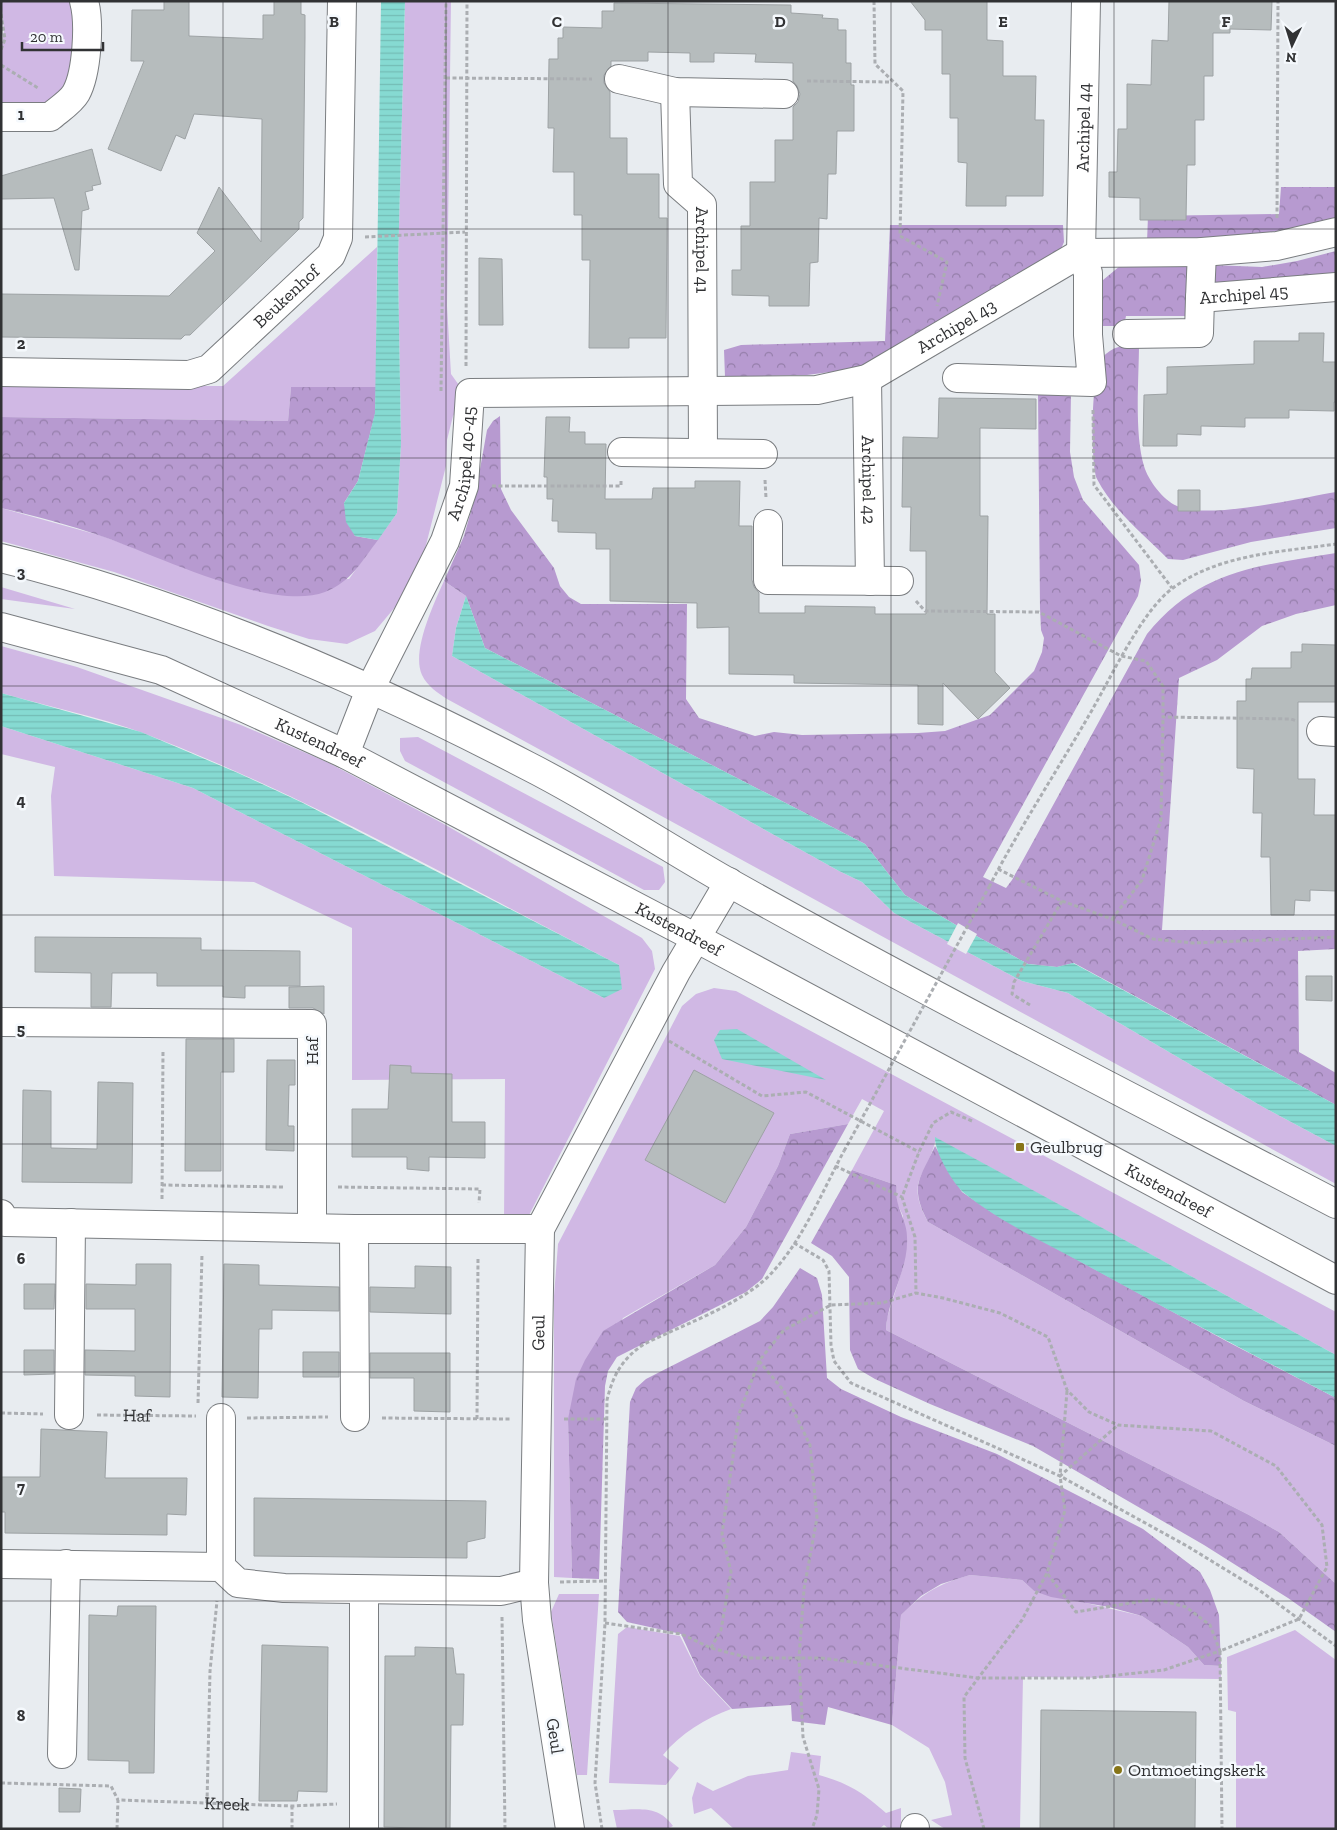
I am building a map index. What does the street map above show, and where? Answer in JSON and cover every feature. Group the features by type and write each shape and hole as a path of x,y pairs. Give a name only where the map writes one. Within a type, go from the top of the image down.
{"street":[{"path":"1,116 50,117 76,94 84,62 87,12 84,1"},
{"name":"Beukenhof","path":"1,372 190,375 209,369 331,255 338,238 342,1"},
{"name":"Archipel 44","path":"1086,1 1081,253 1088,273 1088,335 1092,382"},
{"path":"618,79 675,92 784,94"},
{"name":"Archipel 41","path":"675,92 678,184 702,205 705,390 704,453"},
{"path":"1081,253 1202,252 1276,246 1336,232"},
{"path":"1200,298 1202,252"},
{"name":"Archipel 43","path":"705,390 817,390 867,380 1081,253"},
{"name":"Archipel 45","path":"1126,334 1199,333 1200,298 1336,287"},
{"path":"957,378 1092,382"},
{"name":"Archipel 42","path":"867,380 870,581"},
{"name":"Archipel 40-45","path":"345,754 370,687 445,541 464,486 470,400 705,390"},
{"path":"622,452 763,454"},
{"path":"768,524 768,580 899,581"},
{"path":"1,558 154,602 370,687 531,767 729,882 1038,1049 1336,1204"},
{"name":"Kustendreef","path":"1,627 161,670 345,754 696,938 1336,1280"},
{"name":"Geul","path":"570,1829 537,1620 534,1582 540,1228 696,938 729,882"},
{"name":"Haf","path":"1,1022 312,1024 312,1227"},
{"path":"1,1214 6,1222 354,1229 540,1228"},
{"path":"69,1415 72,1223"},
{"path":"354,1229 355,1417"},
{"path":"210,1417 220,1567"},
{"path":"1,1564 220,1567 238,1583 284,1588 501,1591 534,1582"},
{"path":"62,1754 66,1564"},
{"path":"364,1590 364,1816"}],"path":[{"path":"446,1 441,406 470,400 464,359 467,1"},
{"path":"874,1 875,64 903,91 900,236 947,262 937,308"},
{"path":"1276,246 1278,1"},
{"path":"1,14 5,39 1,50"},
{"path":"1,65 64,104"},
{"path":"446,78 618,79"},
{"path":"784,94 787,81 892,82"},
{"path":"371,236 465,232"},
{"path":"1092,382 1094,485 1172,588"},
{"path":"464,486 621,486 622,452"},
{"path":"763,454 768,524"},
{"path":"602,1829 595,1783 605,1623 606,1419 607,1400 612,1380 620,1365 631,1353 644,1344 741,1297 782,1262 998,870 1122,656 1155,605 1172,588 1203,570 1240,559 1336,544"},
{"path":"899,581 925,612 1039,612 1122,656 1146,661 1163,686 1161,819 1142,880 1112,919"},
{"path":"1163,717 1291,719 1328,732"},
{"path":"998,870 1062,901 1112,919 1153,939 1194,943 1336,937"},
{"path":"1030,1005 1012,994 1014,982 1041,933 1062,901"},
{"path":"162,1225 163,1023"},
{"path":"647,1028 762,1096 806,1092 919,1152"},
{"path":"916,1293 915,1237 902,1197 921,1146 933,1123 951,1112 972,1121"},
{"path":"835,1166 902,1197"},
{"path":"203,1225 210,1417"},
{"path":"794,1243 824,1260 829,1271 831,1345 834,1361 850,1383 1060,1476 1187,1546 1259,1590 1336,1646"},
{"path":"711,1648 721,1630 731,1572 722,1534 739,1414 760,1361 784,1330 831,1305 882,1303 916,1293 1000,1313 1048,1337 1067,1390 1060,1476 1064,1510 1046,1574 1022,1620 964,1697 965,1758 984,1829"},
{"path":"760,1361 784,1391 810,1444 817,1518 804,1589 799,1658 802,1737 818,1789 817,1815 812,1829"},
{"path":"605,1623 681,1634 711,1648 749,1658 820,1658 978,1678 1091,1678 1164,1670 1220,1651 1299,1619 1326,1567 1322,1525 1276,1466 1211,1431 1118,1425 1089,1412 1067,1390"},
{"name":"Haf","path":"1,1413 210,1417 538,1418"},
{"path":"578,1419 606,1419"},
{"path":"1060,1476 1118,1425"},
{"path":"206,1803 210,1671 220,1567"},
{"path":"1046,1574 1076,1612 1154,1599 1186,1607 1210,1625 1220,1651 1222,1829"},
{"path":"534,1582 605,1581"},
{"path":"501,1591 505,1829"},
{"path":"1,1783 111,1786 118,1800 117,1829"},
{"name":"Kreek","path":"118,1800 292,1806 364,1816"},
{"path":"292,1806 292,1829"}],"shaded area":[{"path":"1,1 72,1 74,27 69,72 64,86 57,97 43,107 1,112 1,55 4,30"},
{"path":"381,1 405,1 398,264 401,444 397,513 378,540 355,536 346,522 344,503 358,481 375,413"},
{"path":"405,1 451,1 447,306 451,374 466,395 453,416 447,440 446,466 424,553 401,600 375,631 347,644 309,639 114,572 1,541 1,508 102,536 235,585 349,579 397,513 401,444 398,264"},
{"path":"377,247 376,387 291,387 288,421 1,417 1,386 223,386"},
{"path":"444,581 466,596 456,628 452,656 862,882 894,913 1022,981 1068,993 1263,1107 1336,1146 1336,1184 444,697 424,679 419,665 419,654 425,628"},
{"path":"1,587 75,609 1,599"},
{"path":"466,596 485,648 865,844 905,895 956,925 1028,964 1057,967 1073,963 1336,1105 1336,1146 1263,1107 1068,993 1022,981 894,913 862,882 452,656 456,628"},
{"path":"1,646 77,667 241,725 329,763 442,823 642,938 652,951 655,969 525,1223 504,1223 505,1079 352,1080 352,928 254,882 54,876 51,796 55,767 1,754 1,726 193,788 604,998 619,965 325,813 204,758 126,727 1,693"},
{"path":"1,693 141,732 301,802 619,965 622,989 604,998 193,788 1,726"},
{"path":"418,737 663,867 665,882 659,890 644,890 405,761 400,751 400,738"},
{"path":"714,988 736,991 1336,1312 1336,1355 936,1138 920,1178 918,1196 928,1222 1244,1401 1336,1446 1336,1584 1279,1532 1249,1515 886,1330 887,1318 904,1264 903,1216 897,1203 896,1185 852,1170 884,1111 862,1099 848,1124 790,1134 778,1166 746,1227 715,1265 623,1318 568,1419 572,1578 554,1577 554,1296 558,1244 682,1006 696,994"},
{"path":"737,1029 826,1080 722,1059 714,1040 720,1030"},
{"path":"935,1137 1336,1355 1336,1398 993,1214 960,1189 945,1167"},
{"path":"970,1575 1022,1580 1034,1591 1142,1616 1188,1647 1204,1665 1221,1666 1221,1679 1023,1677 1020,1829 945,1829 931,1820 952,1815 945,1782 929,1748 892,1725 901,1615 932,1590"},
{"path":"559,1594 599,1594 587,1775 577,1775 551,1612"},
{"path":"627,1627 680,1636 700,1676 731,1709 712,1717 694,1728 677,1740 663,1755 679,1768 666,1785 609,1783 618,1634"},
{"path":"1295,1630 1336,1660 1336,1829 1236,1829 1236,1712 1228,1710 1227,1657"},
{"path":"791,1752 821,1756 819,1775 855,1790 870,1799 886,1813 901,1808 901,1829 889,1829 884,1825 879,1829 734,1829 711,1808 694,1814 692,1798 697,1782 713,1791 748,1776 788,1770"},
{"path":"639,1809 654,1811 661,1814 673,1826 667,1829 617,1829 613,1810"}],"green space":[{"path":"1281,187 1336,187 1336,220 1249,236 1147,242 1148,216 1279,214"},
{"path":"890,225 1063,225 1064,242 1061,249 890,355 853,369 807,375 725,377 724,350 741,345 885,341"},
{"path":"1336,251 1336,278 1211,290 1212,265 1262,267 1297,261"},
{"path":"1120,266 1189,266 1186,316 1126,316 1124,326 1101,326 1103,280"},
{"path":"1139,344 1138,422 1141,452 1149,477 1166,499 1177,506 1191,510 1210,511 1278,503 1336,492 1336,528 1251,542 1183,560 1168,559 1111,501 1097,479 1093,456 1094,398 1098,366 1102,358 1110,351 1123,346"},
{"path":"291,387 376,387 375,414 358,481 344,503 355,536 378,540 349,577 325,592 302,596 275,595 246,588 183,568 91,533 1,508 1,417 288,421"},
{"path":"1071,392 1070,452 1074,477 1083,500 1139,565 1141,581 1138,596 983,877 1006,888 1012,880 1147,634 1167,612 1188,596 1210,583 1233,574 1256,567 1336,553 1336,605 1296,614 1262,626 1217,660 1179,678 1162,930 1336,930 1336,949 1298,951 1299,1052 1336,1073 1336,1105 1074,963 1057,967 1028,964 956,925 905,895 865,844 485,648 466,596 444,581 464,536 475,497 487,430 493,421 500,416 501,489 511,510 554,568 560,586 569,597 581,604 687,604 686,699 699,718 755,736 774,732 802,735 945,731 990,715 1034,671 1042,652 1044,638 1041,630 1040,608 1038,393"},
{"path":"848,1124 762,1279 746,1292 617,1357 608,1371 605,1386 599,1579 572,1578 568,1419 576,1379 585,1360 603,1331 715,1265 746,1227 778,1166 790,1134"},
{"path":"935,1146 962,1192 999,1217 1228,1342 1336,1398 1336,1446 1244,1401 928,1222 922,1210 918,1191 921,1175"},
{"path":"852,1170 896,1185 897,1202 906,1228 907,1249 905,1261 890,1307 886,1330 1279,1532 1336,1584 1336,1632 1288,1598 1204,1545 1033,1446 930,1404 875,1379 858,1369 850,1350 849,1277 832,1256 811,1243"},
{"path":"800,1268 817,1278 822,1295 827,1378 841,1389 901,1417 997,1454 1143,1529 1200,1572 1210,1590 1219,1615 1221,1666 1204,1665 1188,1647 1142,1616 1109,1607 1051,1597 1034,1591 1022,1580 970,1575 941,1584 921,1596 901,1615 892,1725 828,1707 825,1725 792,1721 791,1705 732,1709 700,1675 681,1634 627,1622 618,1612 630,1402 636,1388 646,1379 760,1321 773,1307"}],"pier":[{"path":"958,923 977,934 966,954 947,944"}],"building":[{"path":"164,1 189,1 189,36 263,39 263,15 274,15 274,1 301,1 301,14 305,15 305,37 303,218 299,222 299,229 190,335 185,335 181,339 1,337 1,294 169,296 215,251 197,233 219,187 261,242 262,119 194,114 185,139 176,135 161,171 108,149 144,61 131,61 132,10 164,10"},
{"path":"910,1 987,1 987,40 1003,41 1003,76 1036,76 1035,120 1044,120 1043,196 1006,196 1006,206 966,206 967,163 958,162 958,118 950,118 950,74 942,74 942,30 925,30 925,20"},
{"path":"1169,1 1272,1 1271,30 1230,29 1230,33 1213,33 1213,76 1204,76 1204,120 1195,120 1195,165 1187,165 1186,220 1140,220 1140,198 1109,197 1109,172 1117,172 1118,129 1127,129 1127,84 1151,85 1152,40 1168,41"},
{"path":"614,3 791,5 791,13 823,15 822,18 838,19 838,30 846,30 846,63 851,63 851,85 854,85 854,131 837,131 836,174 828,174 827,219 819,218 818,262 810,263 809,306 769,306 769,296 732,295 732,270 741,270 741,226 750,226 750,182 775,182 775,140 793,140 793,107 798,102 800,94 793,81 793,63 755,62 756,54 714,53 714,62 690,62 690,53 648,52 648,61 611,61 611,66 604,75 604,83 610,92 610,138 627,138 627,174 659,174 659,218 667,218 666,338 629,338 629,348 589,348 590,260 582,260 582,215 574,215 574,172 553,172 554,128 548,128 549,59 558,59 558,38 563,38 563,27 602,28 602,11 614,11"},
{"path":"92,149 101,184 92,186 93,190 85,192 89,209 82,211 79,270 75,270 54,198 1,199 1,176"},
{"path":"479,258 502,259 503,325 479,325"},
{"path":"1299,333 1324,333 1323,362 1336,362 1336,402 1334,402 1334,411 1289,410 1289,418 1245,418 1245,427 1201,426 1201,435 1177,434 1177,446 1143,446 1144,395 1167,394 1167,367 1254,364 1254,341 1299,341"},
{"path":"939,398 1036,399 1036,429 980,428 980,516 988,516 987,614 995,614 995,672 1010,688 978,719 943,683 943,725 918,724 918,685 794,683 794,675 729,674 729,627 697,628 697,603 610,601 610,549 596,549 596,533 558,532 558,521 552,521 553,499 547,499 547,477 544,477 546,417 570,417 569,432 585,432 585,444 606,444 605,499 652,499 653,488 695,488 695,481 740,481 739,526 752,526 752,580 754,587 759,593 759,613 805,613 805,606 875,607 875,614 926,614 926,551 910,551 911,507 902,507 903,437 938,438"},
{"path":"1178,490 1200,490 1200,511 1178,511"},
{"path":"1302,644 1336,645 1336,702 1298,702 1298,779 1315,779 1314,815 1336,815 1336,891 1310,890 1310,901 1295,900 1294,915 1271,915 1270,857 1261,857 1262,813 1253,813 1254,769 1237,768 1237,701 1246,701 1246,679 1251,679 1252,668 1291,668 1291,652 1302,652"},
{"path":"35,937 201,938 201,950 300,951 300,986 245,986 245,998 223,997 223,986 157,986 157,973 112,973 111,1007 91,1007 91,973 35,972"},
{"path":"1306,976 1332,976 1332,1001 1306,1000"},
{"path":"324,986 324,1014 313,1008 289,1008 289,987"},
{"path":"186,1039 234,1039 234,1072 221,1072 221,1171 185,1171"},
{"path":"267,1060 295,1060 295,1085 289,1085 288,1126 294,1126 294,1151 266,1150"},
{"path":"390,1065 411,1066 411,1073 452,1074 452,1122 485,1122 485,1158 429,1157 429,1171 407,1169 407,1157 352,1157 352,1109 388,1109"},
{"path":"694,1070 774,1113 725,1203 645,1160"},
{"path":"98,1082 133,1083 132,1183 22,1182 23,1090 51,1091 51,1148 97,1149"},
{"path":"136,1264 171,1264 170,1397 135,1396 135,1376 85,1375 85,1350 135,1351 135,1309 86,1309 86,1284 136,1285"},
{"path":"224,1264 259,1265 259,1285 339,1287 339,1311 272,1310 272,1329 259,1329 258,1398 222,1397"},
{"path":"415,1266 451,1267 451,1314 370,1312 370,1287 415,1288"},
{"path":"24,1284 55,1284 54,1309 24,1309"},
{"path":"24,1350 54,1350 54,1374 24,1375"},
{"path":"303,1352 339,1352 339,1377 303,1377"},
{"path":"370,1353 450,1353 450,1412 414,1411 414,1378 370,1378"},
{"path":"41,1429 107,1432 105,1478 187,1478 186,1515 167,1514 167,1535 5,1533 5,1512 1,1512 1,1477 40,1477"},
{"path":"254,1498 486,1501 485,1538 467,1542 467,1558 254,1556"},
{"path":"118,1606 156,1606 154,1773 129,1773 129,1761 88,1760 89,1615 117,1616"},
{"path":"262,1645 328,1647 327,1792 298,1791 297,1801 259,1801"},
{"path":"415,1647 453,1648 456,1674 464,1674 463,1725 451,1725 450,1829 384,1827 385,1656 415,1656"},
{"name":"Ontmoetingskerk","path":"1041,1710 1196,1712 1195,1829 1040,1829"},
{"path":"59,1788 81,1789 80,1812 59,1812"}],"place":[{"name":"Geulbrug","path":"1020,1147"},
{"name":"Ontmoetingskerk","path":"1118,1770"}]}
